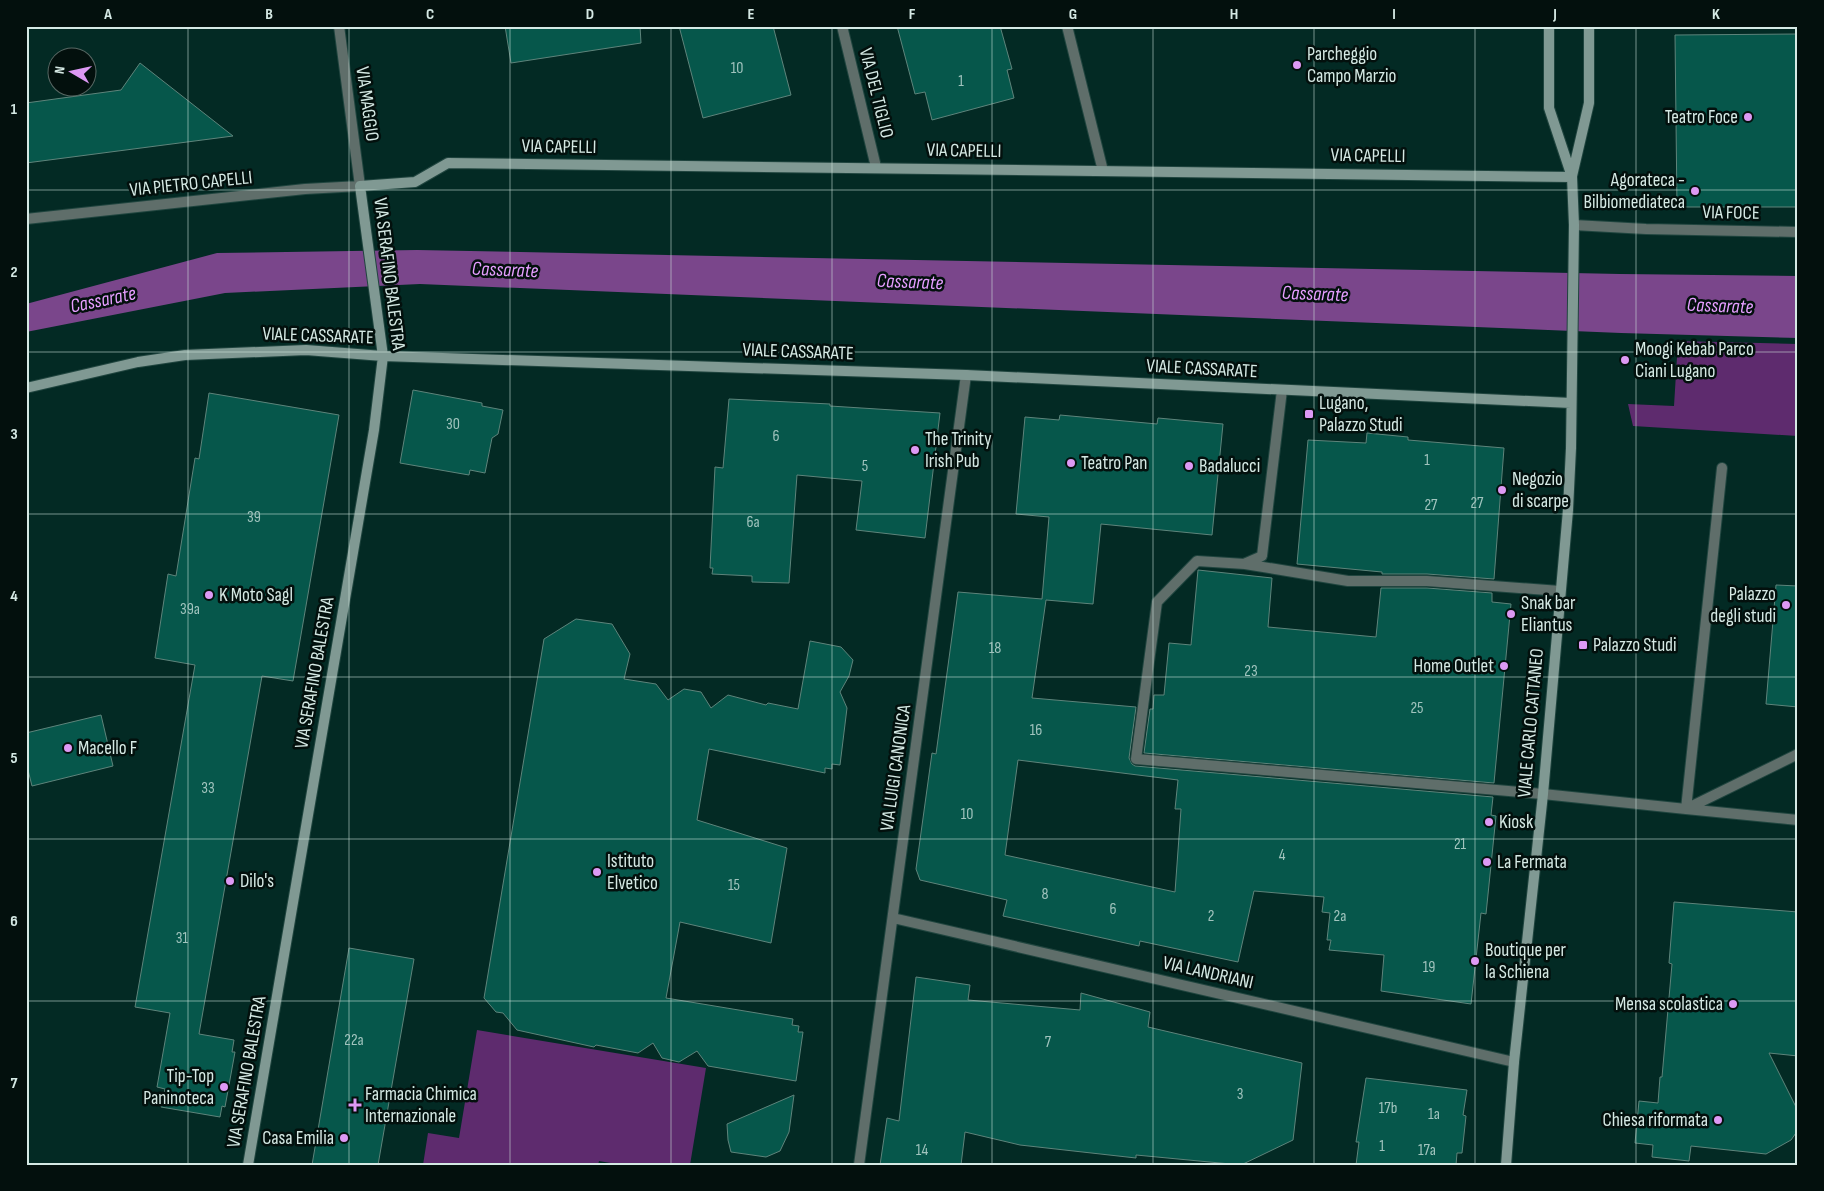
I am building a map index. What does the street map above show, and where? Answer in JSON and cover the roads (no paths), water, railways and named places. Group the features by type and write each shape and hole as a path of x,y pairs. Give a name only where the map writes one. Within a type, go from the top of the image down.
{"main road":[{"path":"1548,26 1549,108 1572,177"},
{"path":"1572,177 1589,103 1589,26"},
{"name":"VIA CAPELLI","path":"360,186 415,182 448,163 1572,177"},
{"name":"VIALE CARLO CATTANEO","path":"1506,1165 1514,1062 1543,794 1568,510 1574,252 1572,177"},
{"name":"VIA SERAFINO BALESTRA","path":"248,1165 374,430 383,356 360,186"},
{"name":"VIALE CASSARATE","path":"26,388 138,362 185,355 306,350 383,356 966,375 1571,403"}],"street":[{"name":"VIA MAGGIO","path":"339,26 360,186"},
{"name":"VIA DEL TIGLIO","path":"842,26 876,167"},
{"path":"1067,26 1103,171"},
{"name":"VIA PIETRO CAPELLI","path":"26,218 305,189 360,186"},
{"name":"VIA FOCE","path":"1574,225 1646,229 1798,232"},
{"name":"VIA LUIGI CANONICA","path":"859,1165 966,375"},
{"path":"1245,564 1262,556 1282,390"},
{"path":"1686,809 1722,468"},
{"path":"1560,591 1427,581 1348,581 1245,564 1197,561 1157,602 1136,759 1543,794 1798,820"},
{"path":"1686,809 1798,754"},
{"name":"VIA LANDRIANI","path":"893,918 1514,1062"}],"water":[{"name":"Cassarate","path":"417,250 1798,276 1798,338 1621,333 420,284 225,293 26,332 26,304 217,253"}],"place":[{"name":"Parcheggio Campo Marzio","path":"1297,65"},
{"name":"Teatro Foce","path":"1748,117"},
{"name":"Agorateca - Bilbiomediateca","path":"1695,191"},
{"name":"Moogi Kebab Parco Ciani Lugano","path":"1625,360"},
{"name":"Lugano, Palazzo Studi","path":"1309,414"},
{"name":"The Trinity Irish Pub","path":"915,450"},
{"name":"Teatro Pan","path":"1071,463"},
{"name":"Badalucci","path":"1189,466"},
{"name":"Negozio di scarpe","path":"1502,490"},
{"name":"K Moto Sagl","path":"209,595"},
{"name":"Palazzo degli studi","path":"1786,605"},
{"name":"Snak bar Eliantus","path":"1511,614"},
{"name":"Palazzo Studi","path":"1583,645"},
{"name":"Home Outlet","path":"1504,666"},
{"name":"Macello F","path":"68,748"},
{"name":"Kiosk","path":"1489,822"},
{"name":"La Fermata","path":"1487,862"},
{"name":"Istituto Elvetico","path":"597,872"},
{"name":"Dilo's","path":"230,881"},
{"name":"Boutique per la Schiena","path":"1475,961"},
{"name":"Mensa scolastica","path":"1733,1004"},
{"name":"Tip-Top Paninoteca","path":"224,1087"},
{"name":"Farmacia Chimica Internazionale","path":"355,1105"},
{"name":"Chiesa riformata","path":"1718,1120"},
{"name":"Casa Emilia","path":"344,1138"}]}
